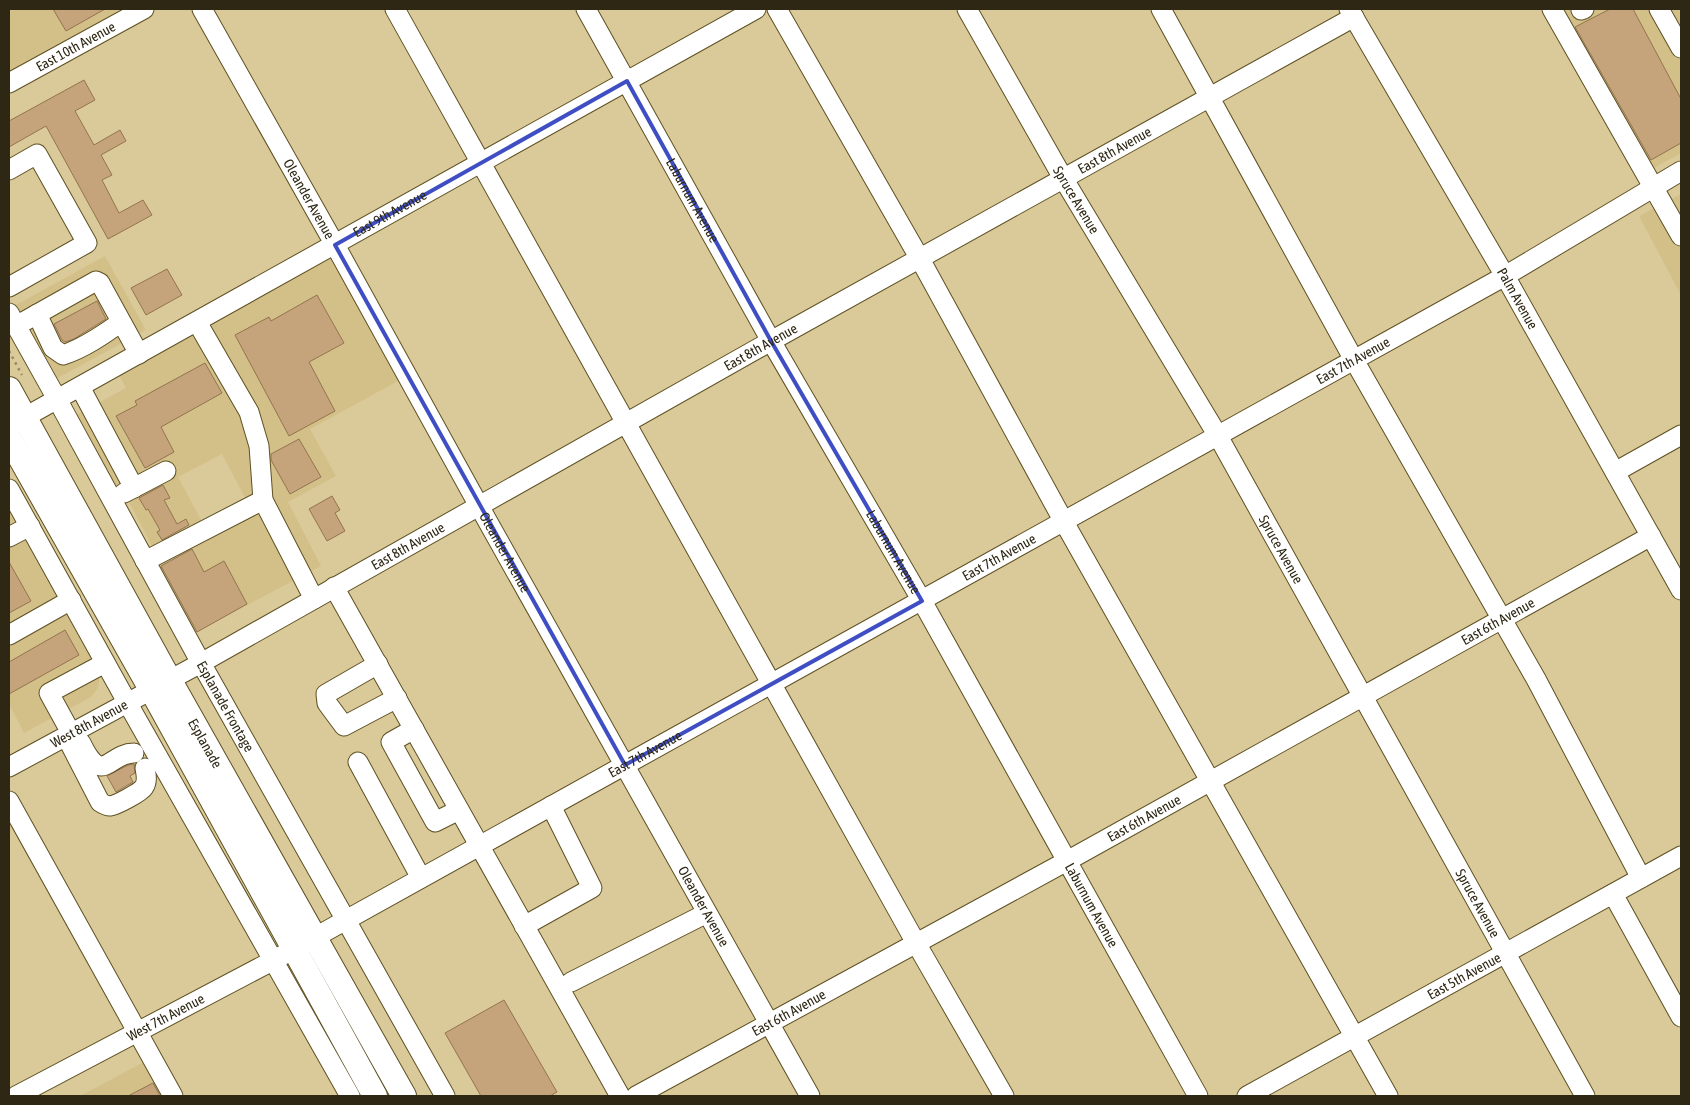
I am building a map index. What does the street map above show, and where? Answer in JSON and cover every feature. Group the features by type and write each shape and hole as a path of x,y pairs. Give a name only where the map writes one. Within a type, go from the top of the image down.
{"main road":[{"name":"Esplanade","path":"9,389 16,422 160,684 283,955 375,1096"},
{"name":"Esplanade","path":"9,438 314,937 404,1096"}],"street":[{"name":"East 10th Avenue","path":"9,83 144,9"},
{"name":"Oleander Avenue","path":"202,9 810,1096"},
{"path":"396,9 773,683 916,943 1004,1096"},
{"name":"Laburnum Avenue","path":"586,9 770,341 922,601 1198,1096"},
{"name":"East 9th Avenue","path":"16,422 756,9"},
{"path":"777,9 920,258 1209,782 1388,1096"},
{"name":"Spruce Avenue","path":"967,9 1063,178 1218,436 1585,1096"},
{"path":"1161,9 1208,98 1354,360 1536,679 1641,878"},
{"path":"1552,9 1680,229"},
{"path":"1659,9 1681,48"},
{"name":"East 8th Avenue","path":"160,684 201,663 770,341 1208,98 1352,13"},
{"name":"Palm Avenue","path":"1352,13 1505,276 1681,590"},
{"path":"9,170 37,154 87,243 9,287"},
{"name":"East 7th Avenue","path":"314,937 1505,276 1681,172"},
{"path":"12,320 37,314 96,281 100,283 139,354"},
{"path":"37,314 54,348 63,354 73,352 121,322"},
{"name":"Esplanade Frontage","path":"12,320 58,400 201,663 445,1096"},
{"path":"197,322 249,412 259,446 263,500 314,599"},
{"path":"80,387 134,488"},
{"path":"1615,472 1681,435"},
{"path":"112,500 166,471"},
{"path":"9,489 127,702 283,955 350,1096"},
{"path":"145,561 263,500"},
{"path":"9,537 30,526"},
{"name":"East 6th Avenue","path":"636,1096 1067,861 1651,536"},
{"path":"334,587 620,1096"},
{"path":"9,635 71,600"},
{"path":"70,733 91,762 97,765 103,766 112,763 127,753 139,760 147,778 145,786 140,791 115,804 103,805 70,733 49,694 105,663"},
{"path":"378,664 326,694 327,703 344,726 397,698"},
{"name":"West 8th Avenue","path":"9,767 160,684"},
{"path":"414,729 391,742 435,822 459,810"},
{"path":"358,762 420,878"},
{"path":"9,801 173,1096"},
{"path":"524,926 592,888 551,806"},
{"name":"East 5th Avenue","path":"1247,1096 1641,878 1681,858"},
{"path":"1614,894 1681,1017"},
{"path":"571,982 707,912"},
{"name":"West 7th Avenue","path":"16,1096 314,937"}],"highlighted area":[{"path":"627,81 771,341 922,601 625,765 335,245"}],"shaded area":[{"path":"9,9 121,9 9,75"},
{"path":"1559,9 1681,9 1681,153 1650,170"},
{"path":"1681,194 1681,295 1639,216"},
{"path":"105,256 146,330 54,380 14,306"},
{"path":"333,257 400,380 310,429 336,476 288,502 321,566 193,634 152,558 157,555 122,489 115,493 74,416 126,388 119,375","holes":["222,454 250,507 206,529 178,477"]},
{"path":"9,510 100,675 98,688 91,697 24,733 9,704"},
{"path":"144,1062 163,1096 80,1096"}],"building":[{"path":"53,9 105,9 66,31"},
{"path":"1610,9 1633,9 1681,99 1681,143 1651,160 1575,27"},
{"path":"84,80 95,100 75,111 94,145 120,130 126,141 101,155 112,175 102,180 119,213 143,200 152,215 108,239 46,126 9,147 9,121"},
{"path":"167,269 182,295 146,315 131,288"},
{"path":"317,295 344,343 309,362 335,411 289,436 235,335 269,317 271,321"},
{"path":"97,301 106,319 74,339 65,342 62,340 54,324"},
{"path":"205,363 222,393 161,427 174,452 145,468 116,416 137,405 135,401"},
{"path":"299,439 321,477 290,494 271,460 271,454"},
{"path":"163,485 170,498 164,500 177,524 186,519 189,525 162,540 157,532 160,530 139,498"},
{"path":"332,496 340,510 335,513 345,531 327,541 309,509"},
{"path":"192,549 204,572 224,561 247,604 197,632 161,566"},
{"path":"9,562 31,601 9,613"},
{"path":"65,630 79,655 9,694 9,662"},
{"path":"134,764 135,773 130,776 133,782 116,792 107,776 128,765"},
{"path":"504,1000 557,1092 550,1096 481,1096 445,1033"},
{"path":"153,1083 160,1096 128,1096"}]}
